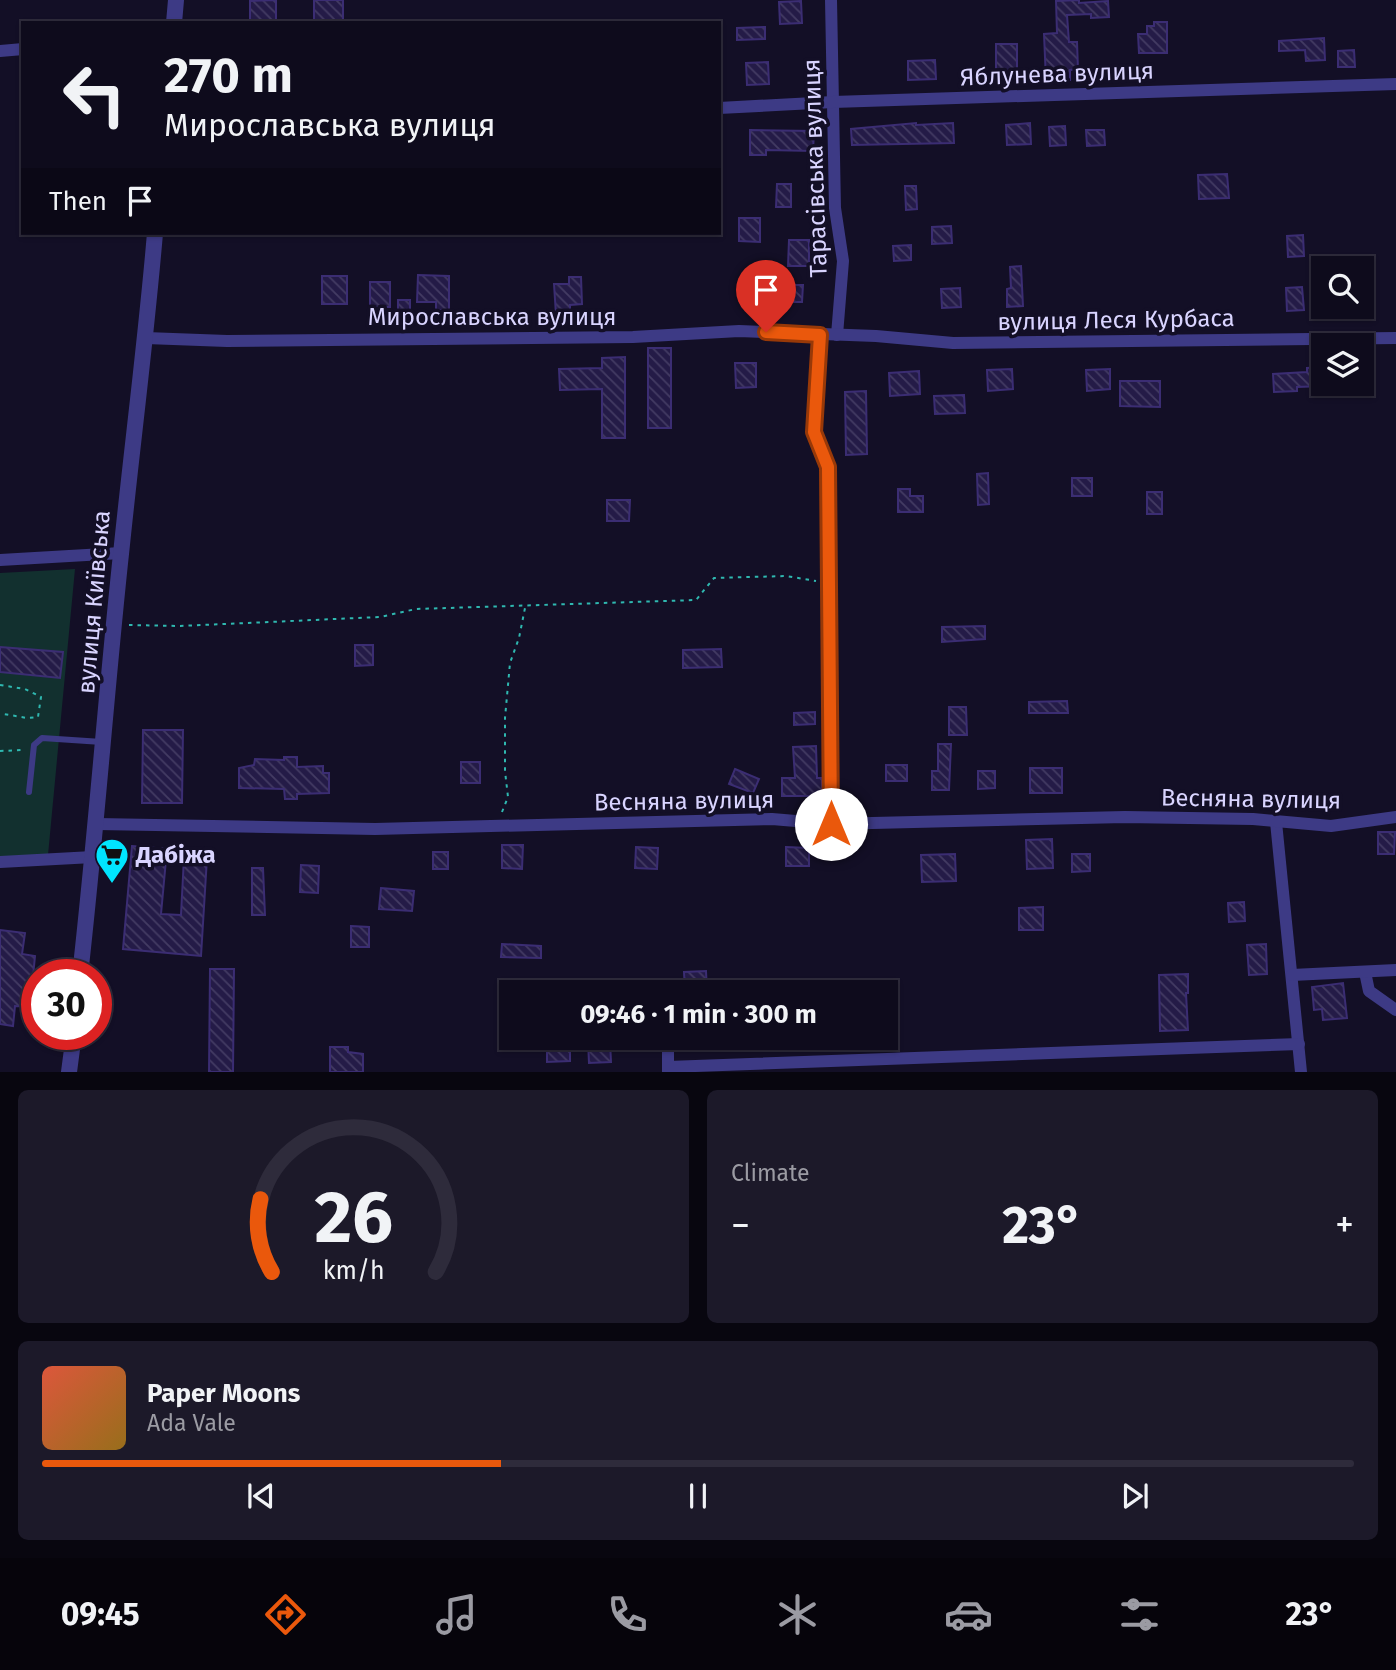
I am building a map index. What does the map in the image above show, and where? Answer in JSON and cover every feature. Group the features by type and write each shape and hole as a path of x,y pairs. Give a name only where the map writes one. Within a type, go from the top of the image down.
{"street":[{"path":"174,21 176,0"},
{"name":"Тарасівська вулиця","path":"831,0 835,208 843,261 837,335"},
{"path":"0,51 21,49"},
{"name":"Яблунева вулиця","path":"721,108 1396,84"},
{"name":"вулиця Київська","path":"82,959 155,235"},
{"name":"Мирославська вулиця","path":"146,338 227,341 591,338 739,331 837,335"},
{"path":"820,335 814,432 828,467 831,824"},
{"name":"вулиця Леся Курбаса","path":"837,335 953,343 1396,338"},
{"path":"0,560 121,553"},
{"name":"Весняна вулиця","path":"97,824 375,829 772,819 831,824 1125,817 1253,819 1331,825 1396,817"},
{"path":"1276,822 1301,1072"},
{"path":"0,862 93,857"},
{"path":"1292,975 1396,970"},
{"path":"1365,972 1369,991 1396,1010"},
{"path":"668,1050 668,1070 1299,1044"},
{"path":"69,1072 72,1050"}],"lane":[{"path":"29,792 37,740 42,738 104,742"}],"path":[{"path":"114,624 180,626 380,617 416,609 696,600 714,578 786,576 830,583"},
{"path":"496,826 508,797 505,718 510,663 519,638 525,606"},
{"path":"0,685 25,689 41,697 38,718 4,714"},
{"path":"0,751 13,752 34,748"}],"green space":[{"path":"75,569 48,855 0,857 0,573"}],"building":[{"path":"276,0 276,21 250,21 250,1"},
{"path":"314,0 343,0 343,21 314,21"},
{"path":"1079,0 1079,3 1108,1 1109,17 1091,18 1091,14 1067,15 1069,42 1077,42 1078,69 1070,70 1070,80 1046,81 1044,34 1057,33 1056,1"},
{"path":"801,1 802,23 780,24 779,2"},
{"path":"1154,22 1167,22 1167,53 1139,53 1138,34 1147,34 1147,26 1154,26"},
{"path":"765,27 765,39 737,40 737,28"},
{"path":"1324,38 1325,60 1306,61 1305,50 1279,51 1279,41"},
{"path":"996,44 1017,44 1017,74 996,74"},
{"path":"1354,50 1355,67 1338,67 1338,51"},
{"path":"935,60 936,79 908,80 908,61"},
{"path":"768,62 769,84 747,85 746,63"},
{"path":"916,123 953,123 954,143 852,145 851,129"},
{"path":"1030,123 1031,144 1007,145 1006,125"},
{"path":"1065,126 1066,145 1050,146 1049,127"},
{"path":"750,130 814,131 813,151 766,150 766,155 750,155"},
{"path":"1086,130 1104,130 1105,145 1087,146"},
{"path":"1227,174 1229,198 1199,199 1198,175"},
{"path":"777,184 791,184 791,207 776,207"},
{"path":"905,186 916,186 917,209 906,210"},
{"path":"739,218 760,218 760,242 739,241"},
{"path":"951,226 952,243 932,244 932,227"},
{"path":"1303,235 1304,256 1288,257 1287,236"},
{"path":"789,240 809,240 809,266 788,266"},
{"path":"911,245 911,260 894,261 893,246"},
{"path":"1021,266 1023,306 1007,307 1007,289 1011,288 1010,267"},
{"path":"418,275 449,276 449,310 436,310 436,302 417,302"},
{"path":"322,276 347,276 347,304 322,304"},
{"path":"569,277 581,277 582,304 570,305 570,315 556,315 554,284 569,284"},
{"path":"370,282 390,282 390,307 370,307"},
{"path":"786,285 803,285 802,302 786,302"},
{"path":"1302,287 1304,310 1287,311 1286,288"},
{"path":"960,288 961,307 942,308 941,289"},
{"path":"398,300 410,300 410,325 398,325"},
{"path":"648,348 671,348 671,428 648,428"},
{"path":"625,357 625,438 602,438 602,389 560,390 559,369 602,368 602,358"},
{"path":"735,363 756,363 756,387 736,388"},
{"path":"1307,368 1311,368 1311,386 1297,387 1297,391 1274,392 1273,374 1307,372"},
{"path":"1012,369 1013,389 988,391 987,370"},
{"path":"1110,369 1110,389 1087,391 1086,370"},
{"path":"919,371 920,394 890,396 889,373"},
{"path":"1120,381 1160,381 1160,407 1120,406"},
{"path":"866,391 867,454 846,455 845,392"},
{"path":"964,395 965,413 935,414 934,396"},
{"path":"988,473 989,504 978,505 977,474"},
{"path":"1072,478 1092,478 1092,496 1072,496"},
{"path":"898,489 910,489 910,496 923,496 923,512 898,512"},
{"path":"1147,492 1162,492 1162,514 1147,514"},
{"path":"607,500 630,500 629,521 607,521"},
{"path":"985,626 985,639 942,642 942,627"},
{"path":"355,645 373,645 373,665 355,666"},
{"path":"0,647 63,652 60,678 0,672"},
{"path":"721,649 722,667 683,668 683,650"},
{"path":"1067,701 1068,713 1029,713 1029,702"},
{"path":"949,707 966,707 967,735 949,735"},
{"path":"815,712 815,724 794,725 794,713"},
{"path":"143,730 183,730 182,803 142,803"},
{"path":"938,744 951,744 949,790 932,790 932,771 938,771"},
{"path":"816,746 817,778 822,778 822,796 782,796 782,778 795,778 793,747"},
{"path":"284,757 297,757 297,767 323,766 323,773 329,773 329,793 297,794 297,799 285,799 284,789 239,788 239,768 254,765 255,759 284,760"},
{"path":"461,762 480,762 480,783 461,783"},
{"path":"886,765 907,765 907,781 886,781"},
{"path":"1030,768 1062,768 1062,793 1030,793"},
{"path":"735,769 759,779 753,793 729,784"},
{"path":"978,771 995,771 995,788 978,789"},
{"path":"1378,832 1395,832 1394,854 1378,854"},
{"path":"1052,839 1053,868 1027,869 1026,840"},
{"path":"502,845 523,845 522,869 502,868"},
{"path":"132,846 167,849 161,914 181,915 184,857 207,858 201,956 123,949"},
{"path":"636,847 658,848 657,869 635,868"},
{"path":"786,847 809,848 809,866 786,866"},
{"path":"433,852 448,852 448,869 433,869"},
{"path":"955,854 956,881 922,882 921,855"},
{"path":"1072,854 1090,854 1090,871 1072,872"},
{"path":"301,865 319,866 318,893 300,892"},
{"path":"252,868 263,868 265,915 252,915"},
{"path":"381,888 414,891 412,911 379,909"},
{"path":"1244,902 1245,921 1229,922 1228,903"},
{"path":"1043,907 1043,930 1019,930 1019,908"},
{"path":"351,926 369,927 369,947 351,947"},
{"path":"0,930 25,933 22,954 35,956 35,959 21,959 21,1006 15,1006 13,1026 0,1024"},
{"path":"502,944 541,946 541,958 501,957"},
{"path":"1266,944 1267,974 1249,975 1247,945"},
{"path":"210,969 234,969 233,1072 209,1072"},
{"path":"706,971 706,980 684,980 684,972"},
{"path":"1188,974 1188,1030 1160,1031 1159,975"},
{"path":"1343,983 1347,1018 1323,1020 1322,1009 1314,1010 1312,987"},
{"path":"330,1047 348,1047 348,1052 363,1054 363,1072 330,1072"},
{"path":"547,1050 570,1050 570,1061 547,1062"},
{"path":"588,1050 610,1050 611,1062 589,1063"}],"place":[{"name":"Дабіжа","path":"112,885"}],"route":[{"path":"766,332 820,335 814,432 828,467 831,824"}]}
